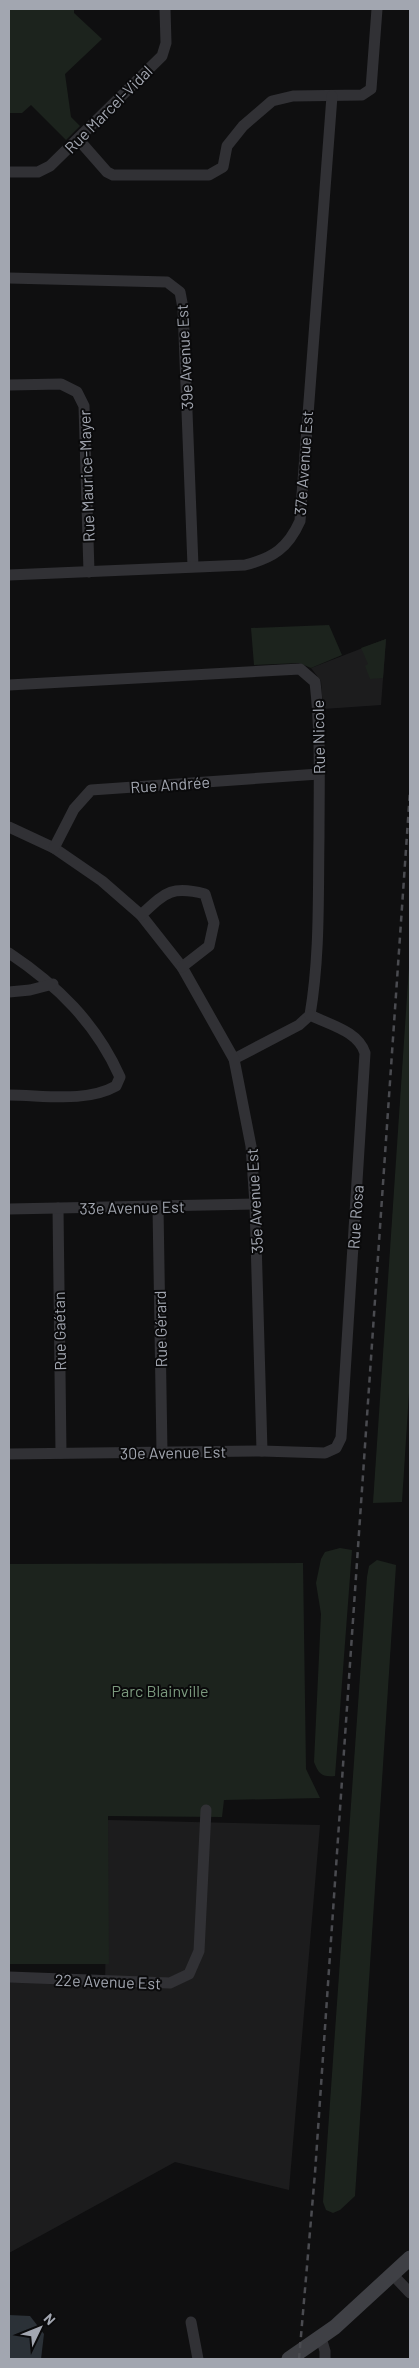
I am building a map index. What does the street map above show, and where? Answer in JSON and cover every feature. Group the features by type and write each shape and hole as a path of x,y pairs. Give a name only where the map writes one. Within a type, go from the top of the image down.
{"street":[{"name":"Rue Marcel-Vidal","path":"9,172 38,172 50,166 162,56 166,43 165,9"},
{"path":"78,139 107,172 113,175 209,176 223,167 227,146 243,126 272,101 293,96 362,95 371,89 378,9"},
{"name":"37e Avenue Est","path":"9,575 245,565 268,559 291,538 300,521 332,96"},
{"name":"39e Avenue Est","path":"9,278 167,282 180,292 183,308 193,566"},
{"name":"Rue Maurice-Mayer","path":"9,385 62,384 77,392 84,406 89,572"},
{"name":"Rue Nicole","path":"9,685 300,669 316,682 319,774 318,933 316,983 310,1015"},
{"name":"Rue Andrée","path":"54,848 74,809 91,790 319,774"},
{"name":"35e Avenue Est","path":"9,827 54,848 102,882 141,916 182,967 234,1059 251,1146 255,1204 262,1451"},
{"path":"141,916 165,894 186,889 205,894 214,923 209,946 182,967"},
{"path":"9,953 53,984 85,1019 120,1077 116,1086 105,1092 85,1095 9,1095"},
{"path":"9,992 30,990 53,984"},
{"path":"234,1059 299,1025 310,1015"},
{"name":"Rue Rosa","path":"310,1015 355,1037 362,1044 365,1053 341,1438 336,1448"},
{"name":"33e Avenue Est","path":"9,1209 255,1204"},
{"name":"Rue Gérard","path":"158,1207 162,1452"},
{"name":"Rue Gaétan","path":"58,1208 61,1453"},
{"name":"30e Avenue Est","path":"9,1454 262,1451 325,1453 336,1448"},
{"name":"22e Avenue Est","path":"9,1977 170,1983 189,1974 200,1951 206,1810"},
{"path":"289,2359 321,2338 410,2258"},
{"path":"393,2274 410,2292"},
{"path":"191,2322 198,2359"},
{"path":"321,2338 326,2359"}],"shaded area":[{"path":"386,639 381,705 323,709 321,681 311,668"},
{"path":"108,1820 320,1825 289,2190 175,2162 9,2253 9,1982 105,1985"},
{"path":"9,2315 30,2316 44,2334 41,2359 9,2359"}],"green space":[{"path":"9,9 74,9 74,13 102,39 65,74 71,117 80,126 66,140 31,105 22,113 9,113"},
{"path":"329,625 342,655 311,668 299,663 254,665 251,628"},
{"path":"386,639 383,678 370,679 365,666 368,664 361,648"},
{"path":"410,952 410,1377 402,1502 373,1503"},
{"path":"340,1548 352,1550 335,1776 330,1776 321,1774 314,1762 321,1614 316,1583 321,1559 325,1552"},
{"path":"377,1560 396,1565 355,2196 340,2210 333,2213 326,2210 323,2202 367,1577 369,1566"},
{"name":"Parc Blainville","path":"303,1563 306,1769 320,1798 224,1800 222,1817 108,1816 109,1964 9,1964 9,1564"}],"railway":[{"path":"299,2359 315,2173 410,791"}]}
